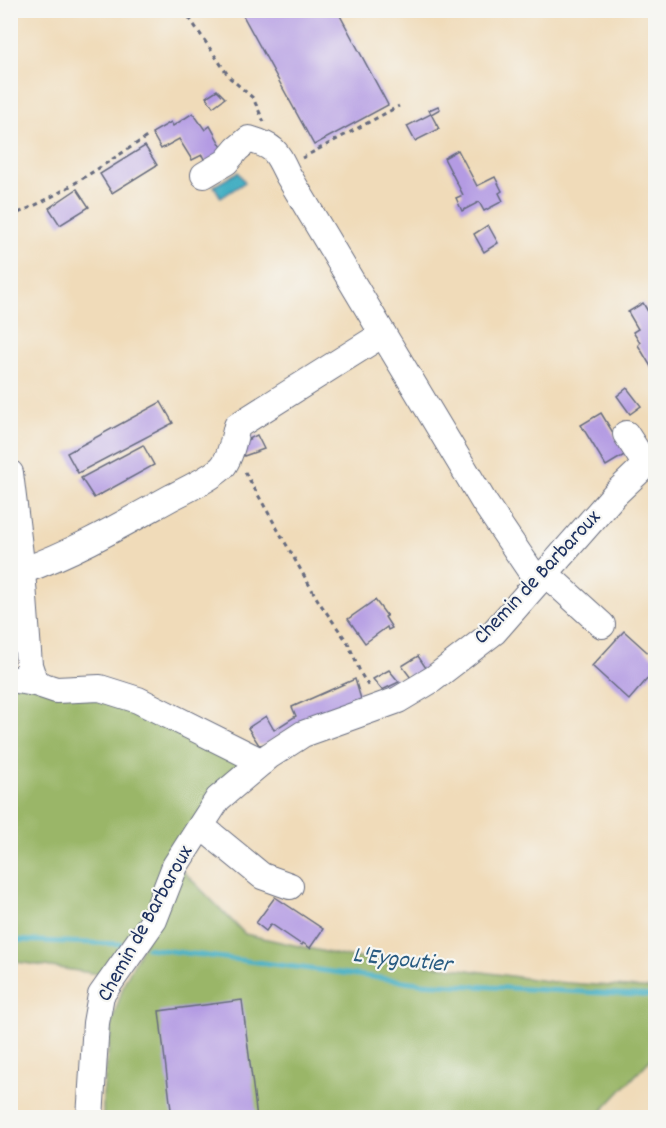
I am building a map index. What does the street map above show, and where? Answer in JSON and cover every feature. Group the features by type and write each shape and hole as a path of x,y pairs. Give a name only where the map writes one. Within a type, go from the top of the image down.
{"street":[{"path":"204,175 226,162 237,148 249,140 260,142 280,158 484,502 542,578 602,625"},
{"path":"22,571 55,559 194,486 223,466 237,426 383,334"},
{"path":"626,434 651,460"},
{"name":"Chemin de Barbaroux","path":"90,1118 96,1023 102,995 154,920 175,866 218,799 262,762 303,734 398,700 433,680 494,632 615,494 651,460"},
{"path":"10,473 22,571 29,665 23,681 56,690 100,688 138,700 262,762"},
{"path":"201,826 262,876 290,886"}],"path":[{"path":"184,10 230,78 253,98 280,158 309,155 399,106"},
{"path":"10,216 25,211 56,194 150,135"},
{"path":"231,447 319,602 348,643 361,674 381,706"}],"green space":[{"path":"11,674 47,682 258,751 141,927 116,960 98,974 11,961"},
{"path":"182,870 245,934 348,957 440,966 554,982 655,989 655,1037 651,1059 599,1114 582,1118 103,1118 103,1095 112,1022 125,981"}],"water":[{"path":"238,172 245,182 221,198 214,186"}],"building":[{"path":"240,10 337,10 388,105 314,145"},
{"path":"217,90 225,98 213,107 206,97"},
{"path":"438,106 440,109 431,114 429,110"},
{"path":"193,113 205,130 210,126 225,153 206,163 202,155 192,160 179,139 161,149 152,133 171,122 173,126"},
{"path":"431,114 439,129 415,141 407,126"},
{"path":"145,146 157,165 112,193 100,174"},
{"path":"458,150 477,186 495,177 502,191 499,193 503,201 484,211 479,202 462,211 456,198 463,195 444,158"},
{"path":"77,189 89,207 60,225 49,208"},
{"path":"488,225 498,243 484,252 474,234"},
{"path":"643,303 656,325 656,375 638,345 640,343 633,332 638,329 628,312"},
{"path":"627,388 641,406 630,414 617,396"},
{"path":"161,402 173,423 78,473 67,453"},
{"path":"601,413 626,454 606,466 581,425"},
{"path":"257,435 264,449 244,456 239,444"},
{"path":"143,445 154,465 94,498 81,478"},
{"path":"375,600 387,616 385,617 392,628 388,630 387,627 365,643 348,619"},
{"path":"624,631 656,660 656,669 629,700 592,666"},
{"path":"418,656 426,668 411,678 402,666"},
{"path":"389,670 399,682 382,690 373,679"},
{"path":"355,679 361,699 298,725 266,744 259,745 248,728 266,716 274,730 296,716 292,707"},
{"path":"275,897 323,929 310,948 271,924 266,931 256,923"},
{"path":"242,1000 257,1118 172,1118 159,1011"}],"waterway":[{"name":"L'Eygoutier","path":"10,940 121,944"},
{"name":"L'Eygoutier","path":"147,948 419,983 656,996"}]}
